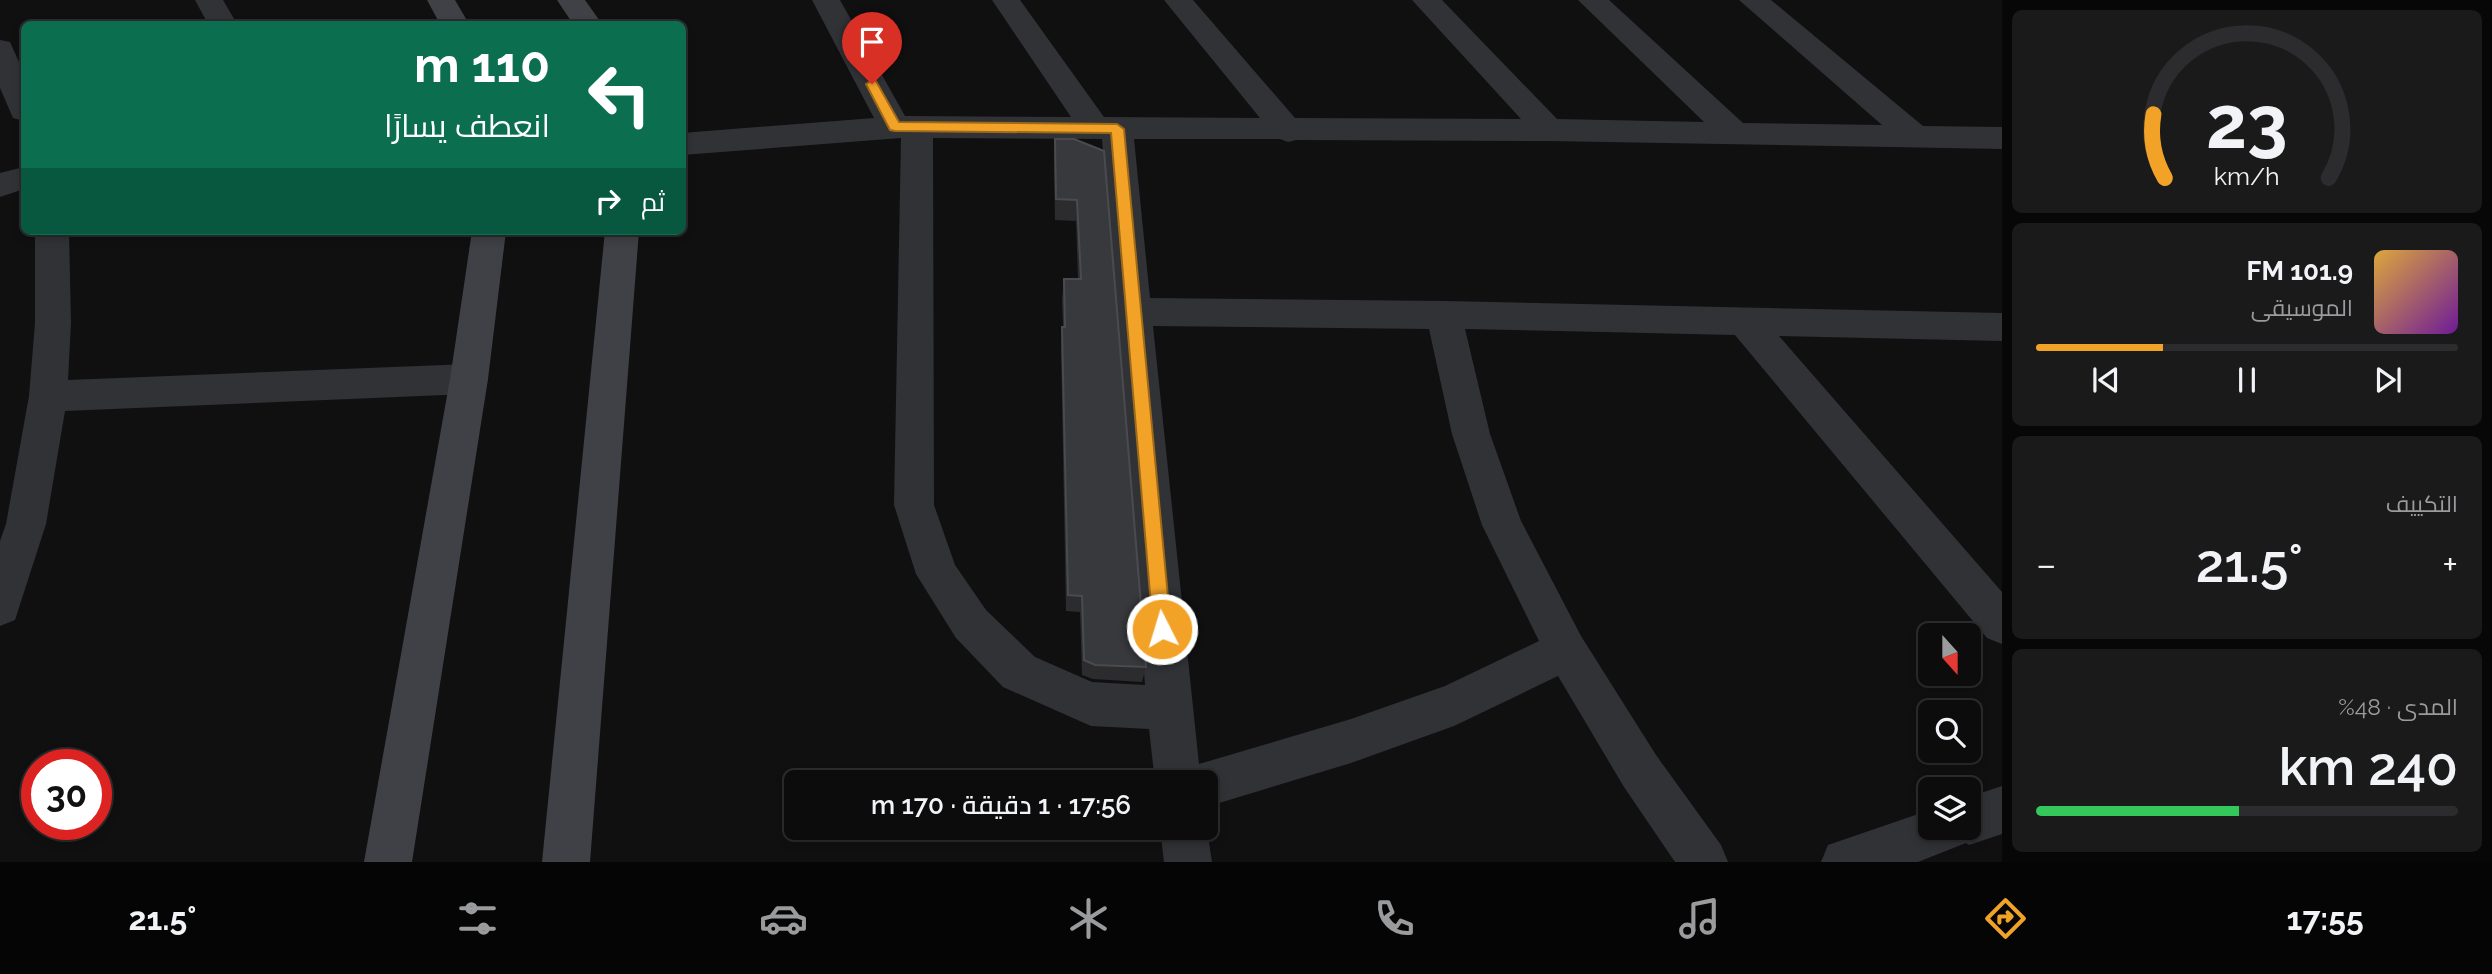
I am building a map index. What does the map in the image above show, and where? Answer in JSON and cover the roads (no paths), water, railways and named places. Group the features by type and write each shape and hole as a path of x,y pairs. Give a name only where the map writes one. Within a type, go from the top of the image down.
{"street":[{"path":"209,0 220,21"},
{"path":"441,0 452,21"},
{"path":"571,0 585,21"},
{"path":"826,0 906,127 914,506 937,574 971,624 1019,671 1091,704 1169,708"},
{"path":"1006,0 1106,129 1136,312 1177,770"},
{"path":"1178,0 1288,131"},
{"path":"1426,0 1549,130"},
{"path":"1592,0 1737,135"},
{"path":"1753,0 1916,137"},
{"path":"0,49 21,103"},
{"path":"686,144 906,127 1288,131 1549,130 2002,138"},
{"path":"0,185 21,179"},
{"path":"0,606 26,524 48,396 53,323 52,235"},
{"path":"388,862 470,379 488,235"},
{"path":"566,862 622,235"},
{"path":"1136,312 1444,315 2002,327"},
{"path":"1444,315 1471,434 1502,525 1566,650 1640,771 1704,862"},
{"path":"1745,322 2002,624"},
{"path":"48,396 470,379"},
{"path":"1218,780 1351,741 1454,704 1566,650"},
{"path":"1981,817 2002,810"},
{"path":"1845,862 1918,838"},
{"path":"1185,840 1188,862"}]}
